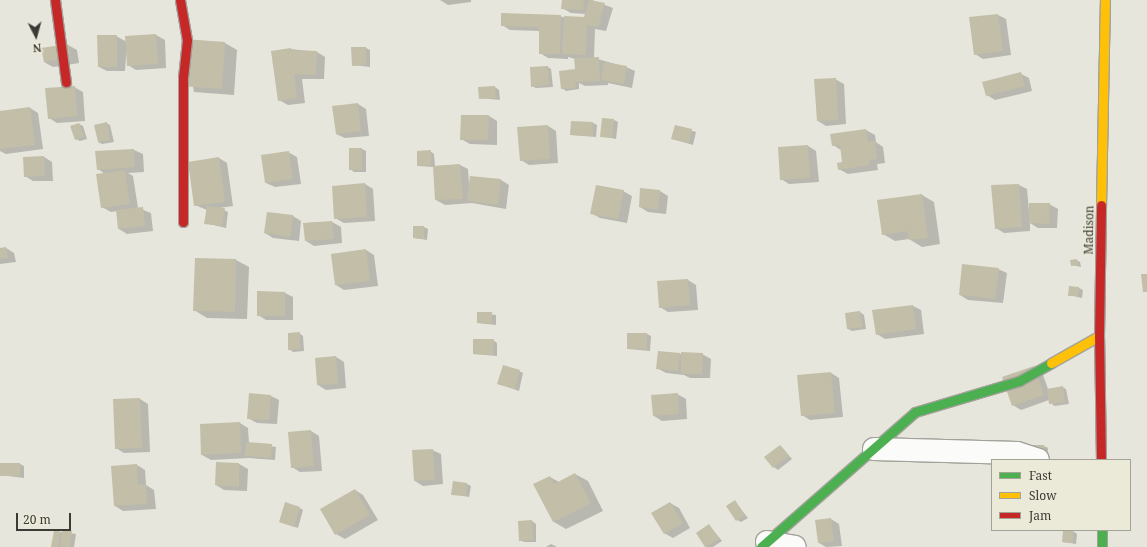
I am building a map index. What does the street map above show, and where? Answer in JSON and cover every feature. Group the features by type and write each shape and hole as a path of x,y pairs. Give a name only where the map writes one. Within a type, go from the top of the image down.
{"street":[{"path":"55,0 66,82"},
{"path":"180,0 187,40 183,76 183,222"},
{"name":"Madison","path":"1101,459 1099,336 1106,0"},
{"path":"764,545 915,412 1019,381 1099,336"},
{"path":"874,449 992,455 1017,453 1035,459"},
{"path":"1102,531 1102,547"},
{"path":"764,545 795,547"}],"building":[{"path":"562,0 584,0 583,10 561,9"},
{"path":"589,0 605,3 598,27 587,25 586,55 562,54 564,16 584,17"},
{"path":"501,13 561,15 560,54 539,54 539,27 501,26"},
{"path":"998,14 1003,51 974,55 969,17"},
{"path":"156,34 158,64 127,66 125,36"},
{"path":"97,35 117,35 117,67 98,67"},
{"path":"184,39 225,42 222,89 180,86"},
{"path":"68,44 71,58 44,62 41,48"},
{"path":"351,47 366,47 366,65 352,66"},
{"path":"291,48 291,50 317,51 316,75 294,74 297,98 278,101 271,51"},
{"path":"599,57 600,81 575,82 576,88 561,89 559,71 575,69 574,58"},
{"path":"604,62 627,66 624,84 601,80"},
{"path":"548,66 549,85 531,87 530,67"},
{"path":"1021,72 1025,86 986,96 982,82"},
{"path":"836,78 838,120 817,121 814,79"},
{"path":"75,86 77,116 48,119 45,88"},
{"path":"495,86 496,98 479,99 478,87"},
{"path":"358,103 361,131 336,134 332,106"},
{"path":"30,107 35,145 0,149 0,111"},
{"path":"461,115 489,115 488,140 460,140"},
{"path":"602,118 614,119 612,138 600,137"},
{"path":"571,121 593,122 593,136 570,135"},
{"path":"107,122 110,140 98,142 94,125"},
{"path":"79,123 84,137 75,140 70,126"},
{"path":"548,125 550,159 520,161 517,127"},
{"path":"675,125 692,129 689,143 671,139"},
{"path":"866,129 868,142 875,141 877,159 869,160 870,165 838,170 837,163 842,162 840,145 832,146 830,134"},
{"path":"808,145 810,178 780,180 778,147"},
{"path":"349,148 362,148 362,170 349,170"},
{"path":"134,149 135,167 97,170 95,151"},
{"path":"431,150 431,165 417,166 417,151"},
{"path":"289,151 293,179 265,183 261,155"},
{"path":"44,156 45,176 24,177 23,157"},
{"path":"219,157 225,202 194,206 188,162"},
{"path":"460,164 463,199 435,200 433,166"},
{"path":"125,170 130,204 101,208 96,174"},
{"path":"470,176 501,179 498,205 467,201"},
{"path":"365,183 367,217 334,219 332,186"},
{"path":"1019,184 1022,227 995,229 991,185"},
{"path":"596,185 624,190 618,219 590,214"},
{"path":"640,188 660,190 658,210 639,207"},
{"path":"922,194 928,238 909,240 907,231 882,235 877,200"},
{"path":"1029,203 1050,203 1049,224 1029,223"},
{"path":"207,206 225,208 222,226 204,224"},
{"path":"143,207 145,226 118,229 116,210"},
{"path":"267,212 293,215 290,237 264,233"},
{"path":"332,221 334,239 305,241 303,223"},
{"path":"413,226 424,226 424,239 413,238"},
{"path":"6,247 8,258 0,259 0,248"},
{"path":"366,249 370,281 335,285 331,254"},
{"path":"195,258 236,259 235,312 193,311"},
{"path":"1077,259 1078,265 1071,266 1070,260"},
{"path":"962,264 999,268 995,299 959,295"},
{"path":"1141,274 1147,274 1147,292 1143,292"},
{"path":"688,279 690,305 659,308 657,281"},
{"path":"1069,286 1079,287 1078,296 1068,296"},
{"path":"257,291 285,292 285,316 257,316"},
{"path":"913,305 916,329 876,335 872,310"},
{"path":"860,311 863,327 847,329 845,313"},
{"path":"477,312 492,312 492,324 477,323"},
{"path":"300,332 300,349 288,350 288,333"},
{"path":"627,333 647,333 647,349 627,349"},
{"path":"473,339 494,339 493,355 473,354"},
{"path":"658,351 680,353 678,371 656,369"},
{"path":"681,352 703,353 702,374 681,374"},
{"path":"336,356 338,384 317,385 315,358"},
{"path":"503,365 520,370 515,389 497,384"},
{"path":"1034,366 1044,395 1012,406 1002,377"},
{"path":"831,372 835,413 801,416 797,375"},
{"path":"1063,386 1065,402 1049,404 1047,389"},
{"path":"249,393 271,395 269,420 247,419"},
{"path":"678,393 679,414 653,416 651,395"},
{"path":"140,398 142,448 115,449 113,399"},
{"path":"240,422 241,453 201,455 200,424"},
{"path":"311,430 314,466 291,468 288,432"},
{"path":"246,442 272,444 271,458 245,456"},
{"path":"780,445 789,456 773,468 764,457"},
{"path":"1022,445 1044,445 1044,458"},
{"path":"433,449 435,480 414,481 412,450"},
{"path":"216,462 239,463 239,487 215,485"},
{"path":"0,463 20,463 20,476 0,476"},
{"path":"137,464 138,485 146,484 147,504 114,506 111,466"},
{"path":"575,473 591,503 553,522 533,484 550,476 554,484"},
{"path":"453,481 467,483 466,496 451,495"},
{"path":"355,489 370,515 335,535 320,509"},
{"path":"735,500 745,515 736,521 726,506"},
{"path":"285,502 300,507 294,527 279,522"},
{"path":"670,502 683,523 664,534 651,513"},
{"path":"831,518 834,541 818,543 815,520"},
{"path":"532,520 533,540 519,541 518,521"},
{"path":"709,524 719,539 705,547 696,533"},
{"path":"54,530 60,531 58,547 51,547"},
{"path":"62,530 72,531 70,547 60,547"},
{"path":"1063,531 1073,531 1073,543 1062,542"}],"traffic: fast":[{"path":"761,547 915,412 1019,381 1051,363"},
{"path":"1102,531 1102,547"}],"traffic: slow":[{"path":"1101,205 1105,0"},
{"path":"1051,363 1099,336"}],"traffic: jam":[{"path":"55,0 66,82"},
{"path":"180,0 187,40 183,76 183,222"},
{"path":"1101,205 1099,336 1101,459"}]}
